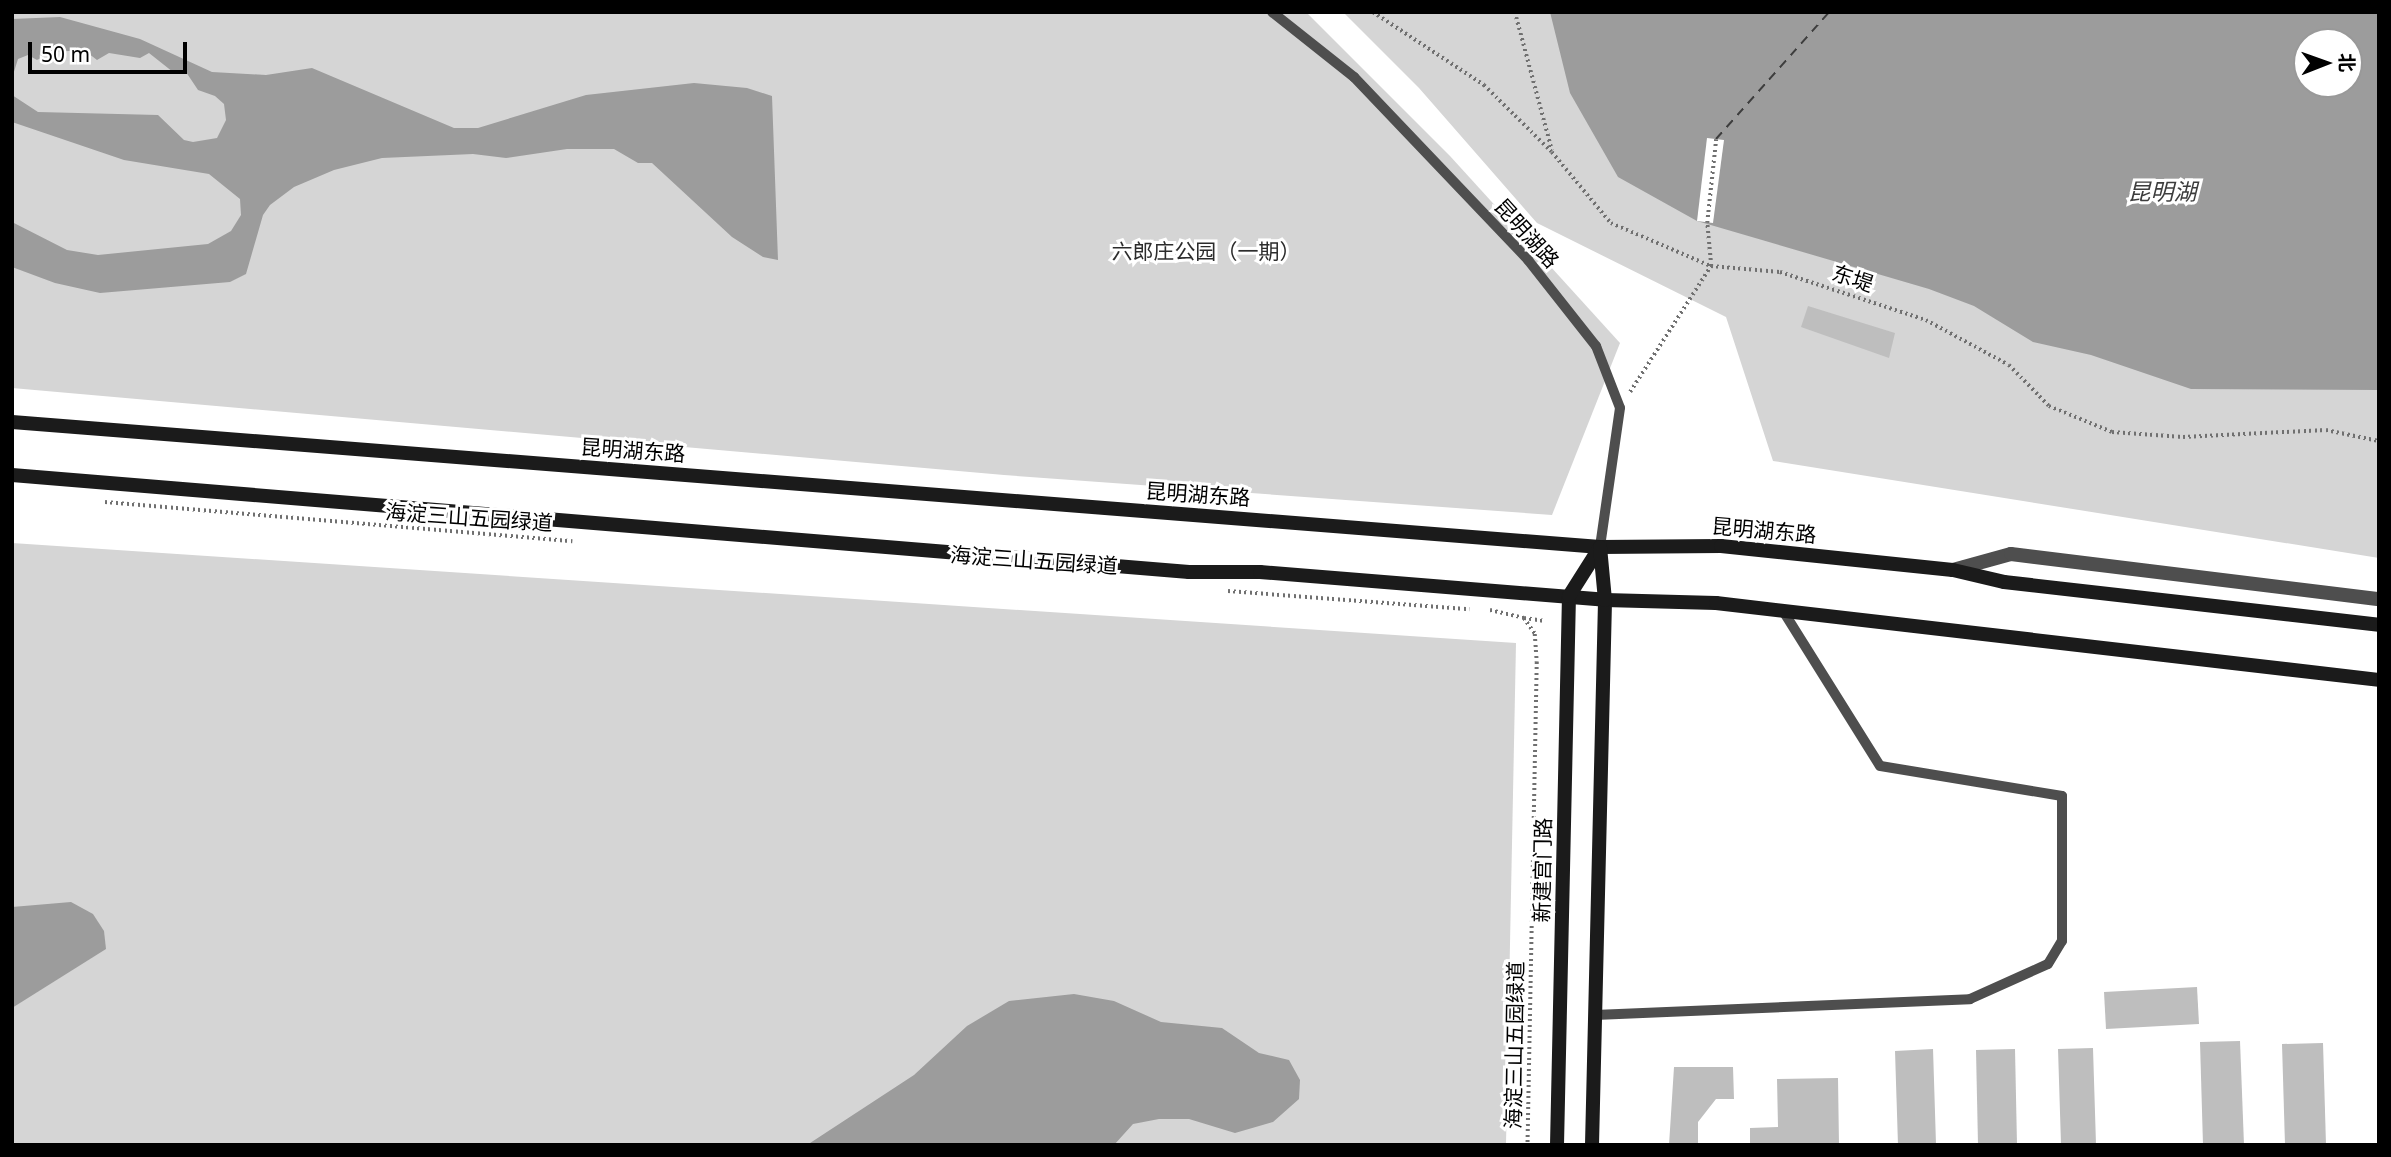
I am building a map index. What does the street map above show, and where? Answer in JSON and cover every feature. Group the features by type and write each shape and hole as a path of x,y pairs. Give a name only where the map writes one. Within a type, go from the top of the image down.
{"main road":[{"name":"昆明湖东路","path":"12,422 1600,547 1721,546 1953,570 2004,582 2379,625"},
{"path":"12,475 1175,571 1260,572 1605,600 1716,603 2379,680"},
{"path":"1569,596 1600,547"},
{"path":"1592,1145 1605,600 1600,547"},
{"name":"新建宫门路","path":"1557,1145 1569,596"}],"street":[{"path":"1953,570 2011,554 2379,599"}],"lane":[{"name":"昆明湖路","path":"1272,12 1354,76 1536,269 1596,346 1620,408 1600,547"},
{"path":"1595,1015 1970,999 2048,964 2062,941 2062,796 1880,766 1783,611"}],"path":[{"name":"东堤","path":"1373,12 1484,85 1552,152 1611,223 1712,266 1780,272 1926,320 2009,365 2049,406 2112,432 2183,437 2326,430 2379,441"},
{"path":"1515,12 1552,152"},
{"path":"1620,408 1712,266 1707,223 1716,139"},
{"name":"海淀三山五园绿道","path":"92,501 576,541"},
{"path":"1225,591 1489,610 1545,621"},
{"name":"海淀三山五园绿道","path":"1524,618 1535,634 1538,662 1528,1145"}],"green space":[{"name":"六郎庄公园（一期）","path":"12,12 1306,12 1450,156 1620,343 1552,515 1004,475 12,388"},
{"name":"昆明湖","path":"1343,12 2379,12 2379,558 1773,461 1726,317 1537,223 1419,88"},
{"path":"12,543 1516,643 1506,1145 12,1145"}],"water":[{"name":"昆明湖","path":"1550,12 2379,12 2379,390 2191,389 2091,355 2033,342 1974,306 1929,289 1697,221 1618,177 1570,93"},
{"path":"60,17 140,39 212,72 266,75 312,68 454,128 478,128 586,95 694,83 747,88 772,96 778,260 763,257 732,237 652,163 638,163 614,149 567,149 506,158 473,154 382,158 334,170 294,187 270,205 263,215 246,274 230,282 100,293 55,283 12,267 12,222 67,250 98,255 208,244 231,231 241,215 240,199 209,174 124,160 12,122 12,95 38,112 158,115 184,140 193,142 217,138 226,120 224,104 215,96 198,90 186,72 173,72 149,53 140,58 109,53 97,60 84,50 53,52 37,60 28,55 18,59 12,78 12,19"},
{"path":"71,902 93,914 104,931 106,949 12,1008 12,907"},
{"path":"1074,994 1114,1001 1161,1022 1222,1028 1259,1053 1289,1060 1300,1080 1299,1099 1273,1122 1235,1133 1189,1119 1159,1119 1133,1124 1114,1145 807,1145 914,1075 967,1026 1009,1001"}],"pier":[{"path":"1707,138 1724,140 1713,223 1697,221"}],"building":[{"path":"1808,306 1895,333 1889,358 1801,327"},
{"path":"2197,987 2199,1024 2106,1029 2104,992"},
{"path":"2240,1041 2244,1145 2203,1145 2200,1042"},
{"path":"2323,1043 2326,1145 2285,1145 2282,1044"},
{"path":"2093,1048 2096,1145 2061,1145 2058,1049"},
{"path":"1933,1049 1936,1145 1898,1145 1895,1051"},
{"path":"2015,1049 2017,1145 1978,1145 1976,1050"},
{"path":"1674,1067 1733,1067 1734,1099 1716,1099 1698,1122 1698,1145 1669,1145"},
{"path":"1838,1078 1839,1145 1750,1145 1750,1128 1778,1127 1777,1079"}],"ferry route":[{"path":"1716,139 1829,12"}]}
